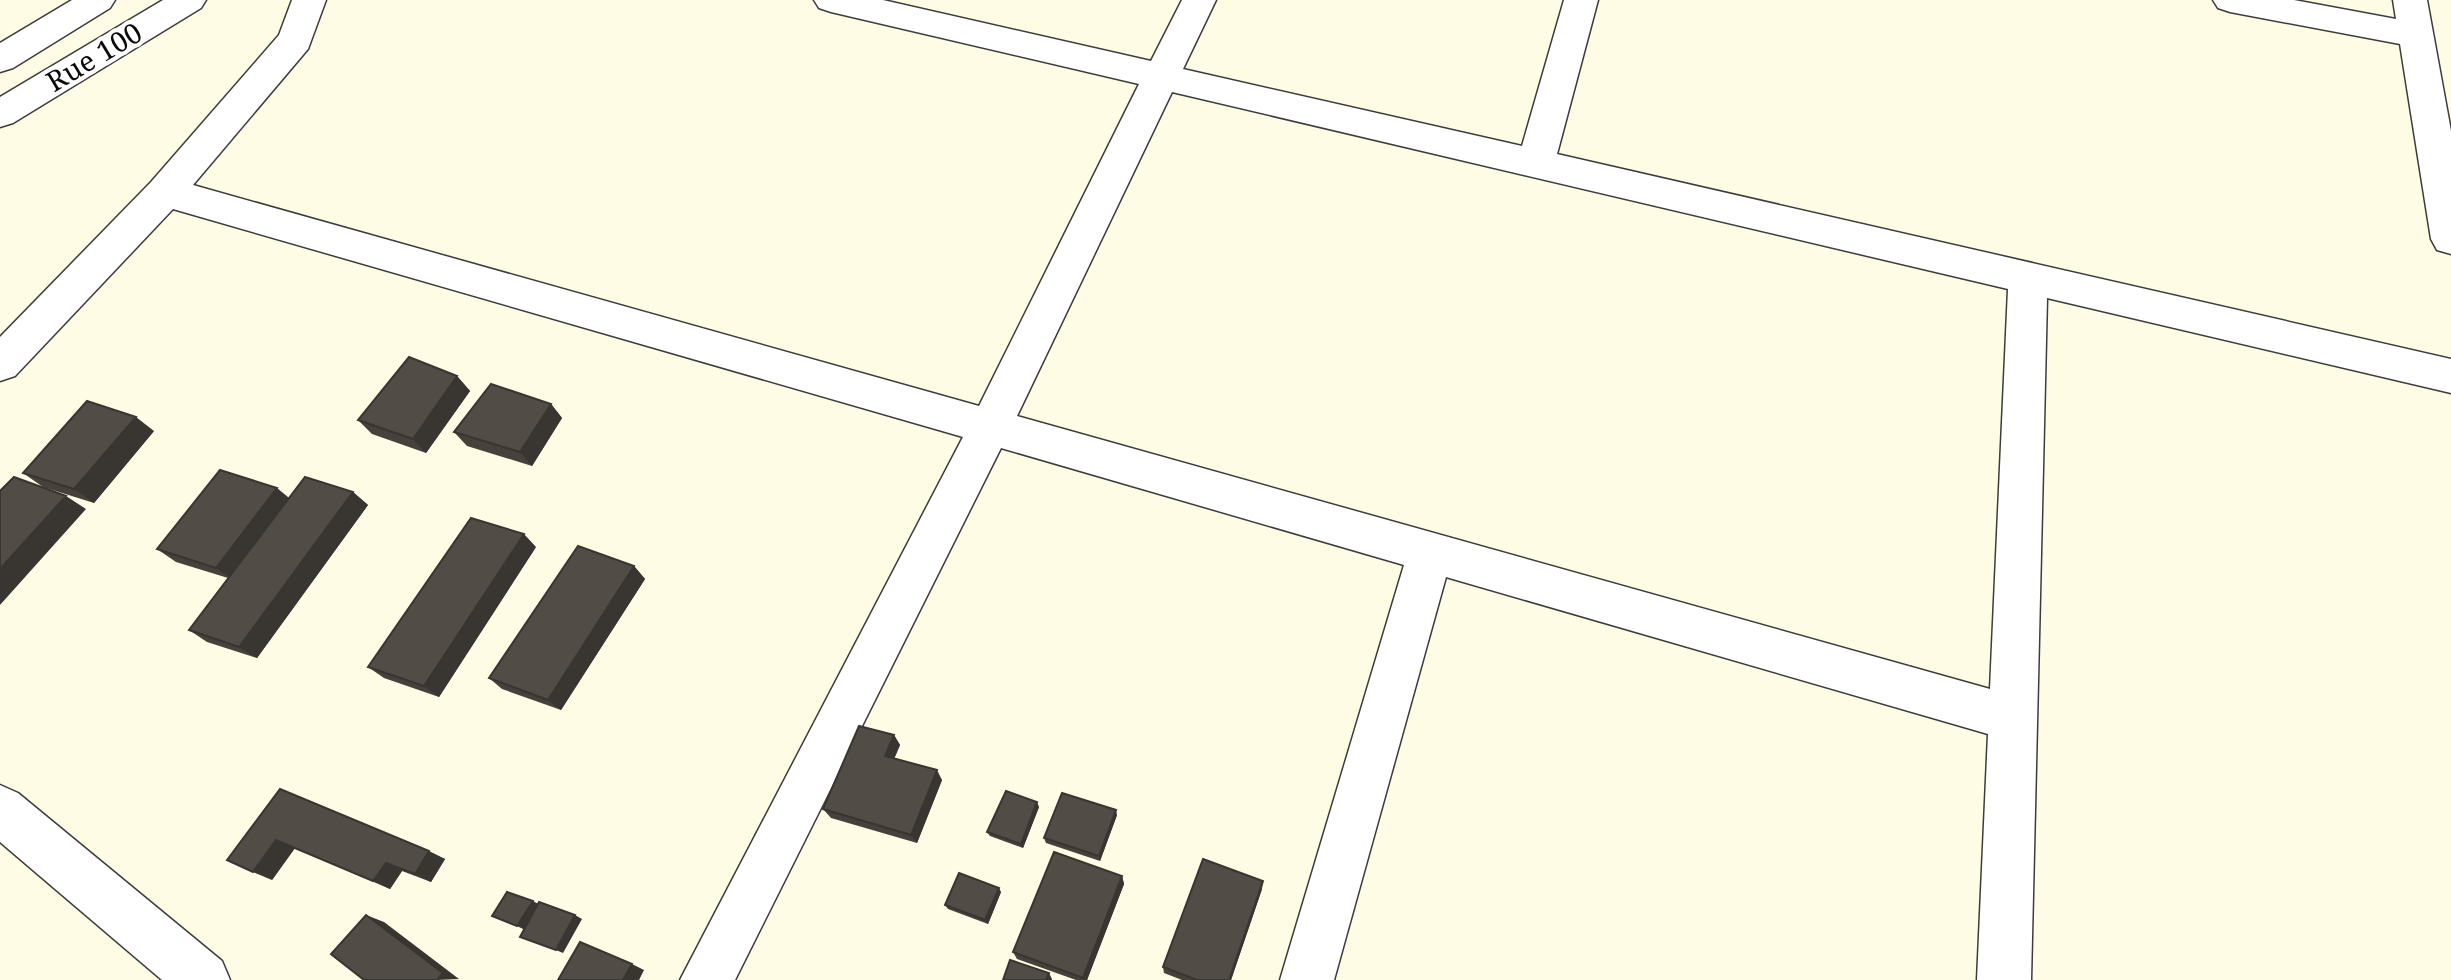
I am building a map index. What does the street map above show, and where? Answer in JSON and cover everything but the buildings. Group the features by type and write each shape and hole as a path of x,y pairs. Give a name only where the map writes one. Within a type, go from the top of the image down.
{"street":[{"path":"0,59 98,0"},
{"name":"Rue 100","path":"0,114 189,0"},
{"path":"0,364 165,192 295,40 309,0"},
{"path":"831,0 2451,376"},
{"path":"707,980 989,429 1199,0"},
{"path":"1535,165 1581,0"},
{"path":"2230,0 2412,18 2451,239"},
{"path":"165,192 2012,718"},
{"path":"2004,980 2028,278"},
{"path":"1307,980 1430,552"},
{"path":"0,810 203,980"}]}
